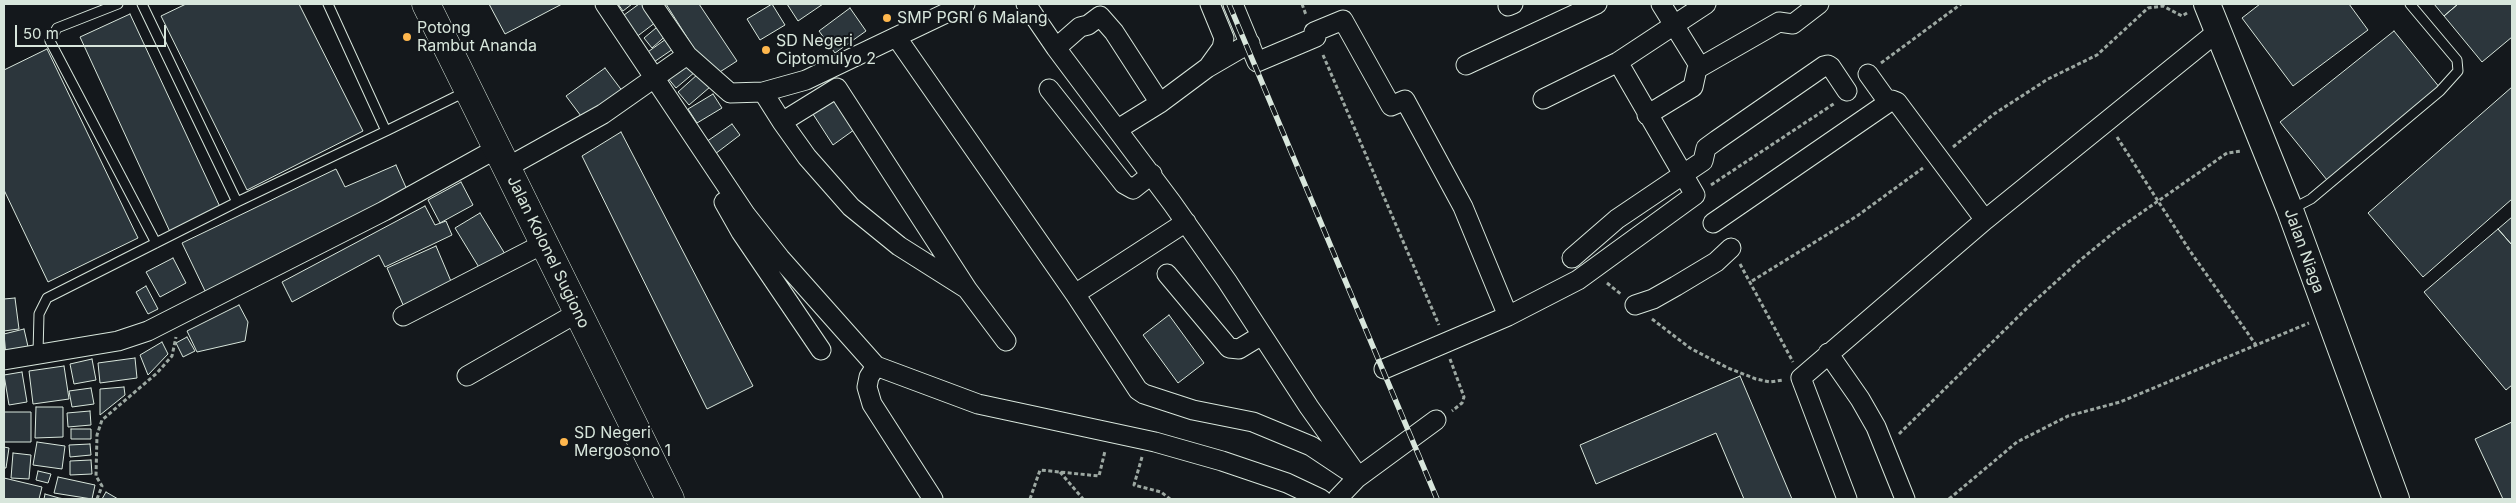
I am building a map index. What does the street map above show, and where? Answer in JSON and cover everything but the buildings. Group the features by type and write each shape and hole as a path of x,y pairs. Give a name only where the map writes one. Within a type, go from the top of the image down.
{"highway":[{"name":"Jalan Kolonel Sugiono","path":"426,4 670,499"}],"street":[{"path":"605,4 746,216 780,258 876,366 978,404 1146,440 1222,460 1287,483 1321,499"},
{"path":"652,4 687,55 730,93 763,92 806,80 965,4"},
{"path":"1026,4 1056,48 1186,222 1358,477"},
{"path":"1207,68 1216,57 1224,38 1210,4"},
{"path":"1233,4 1258,62 1343,20 1391,106 1405,100 1463,207 1508,316"},
{"path":"1466,65 1597,4"},
{"path":"1661,4 1700,67"},
{"path":"1542,99 1618,62 1706,4"},
{"path":"1647,115 1693,87 1697,69 1700,67 1778,22 1793,24 1819,4"},
{"name":"Jalan Niaga","path":"2198,6 2217,32 2265,154 2290,210 2396,499"},
{"path":"1056,48 1080,27 1088,26 1100,16 1114,32 1160,103"},
{"path":"1848,499 1801,378 1985,220 2217,32"},
{"path":"897,38 1075,294 1138,390 1144,394 1193,410 1253,422 1312,446 1358,477"},
{"path":"1118,129 1160,103 1207,68 1250,43"},
{"path":"4,360 130,338 384,211 603,114 687,55"},
{"path":"1384,369 1508,316 1592,271 1695,195 1618,62"},
{"path":"1572,258 1617,219 1703,161 1706,148 1824,66 1828,65 1831,67 1847,91"},
{"path":"1868,74 1888,102"},
{"path":"782,122 837,88 967,289 1006,342"},
{"path":"1050,89 1124,184 1133,189 1152,174"},
{"path":"763,92 807,157 852,207 899,246 967,289"},
{"path":"1713,223 1892,100 1897,102 1985,220"},
{"path":"694,138 696,151 741,232 821,350"},
{"path":"1075,294 1186,222"},
{"path":"403,316 543,244"},
{"path":"1635,305 1653,299 1676,286 1716,262 1731,248"},
{"path":"1167,274 1229,348 1239,349 1262,335"},
{"path":"466,376 577,313"},
{"path":"1828,353 1860,399 1886,452 1905,499"},
{"path":"876,366 869,377 867,387 872,404 932,499"},
{"path":"1337,499 1358,477 1436,420"}],"lane":[{"path":"118,4 57,28 50,42 156,243"},
{"path":"142,4 237,202"},
{"path":"328,4 386,131"},
{"path":"2290,210 2311,199 2440,91 2458,71 2457,60 2410,4"},
{"path":"38,354 39,314 47,298 237,202 468,90"}],"path":[{"path":"1302,4 1430,302 1464,397 1456,409 1436,420"},
{"path":"1752,281 1857,216 1994,114 2040,84 2097,55 2148,8 2163,6 2182,16 2198,6"},
{"path":"2107,121 2157,201 2256,345"},
{"path":"1886,452 1892,441 1909,423 2028,306 2078,261 2157,201 2227,153 2237,151 2265,154"},
{"path":"1592,271 1690,348 1728,368 1756,379 1770,382 1801,378 1752,281 1731,248"},
{"path":"97,499 102,486 96,476 97,435 102,420 157,373 172,356 182,313"},
{"path":"1949,499 2017,442 2068,416 2120,402 2328,316"},
{"path":"1030,499 1040,470 1098,476 1109,433"},
{"path":"1146,440 1134,485 1161,492 1170,499"},
{"path":"1059,471 1084,499"}],"railway":[{"path":"1229,4 1437,499"}],"place":[{"name":"SMP PGRI 6 Malang","path":"887,18"},
{"name":"Potong Rambut Ananda","path":"407,37"},
{"name":"SD Negeri Ciptomulyo 2","path":"766,50"},
{"name":"SD Negeri Mergosono 1","path":"564,442"}]}
